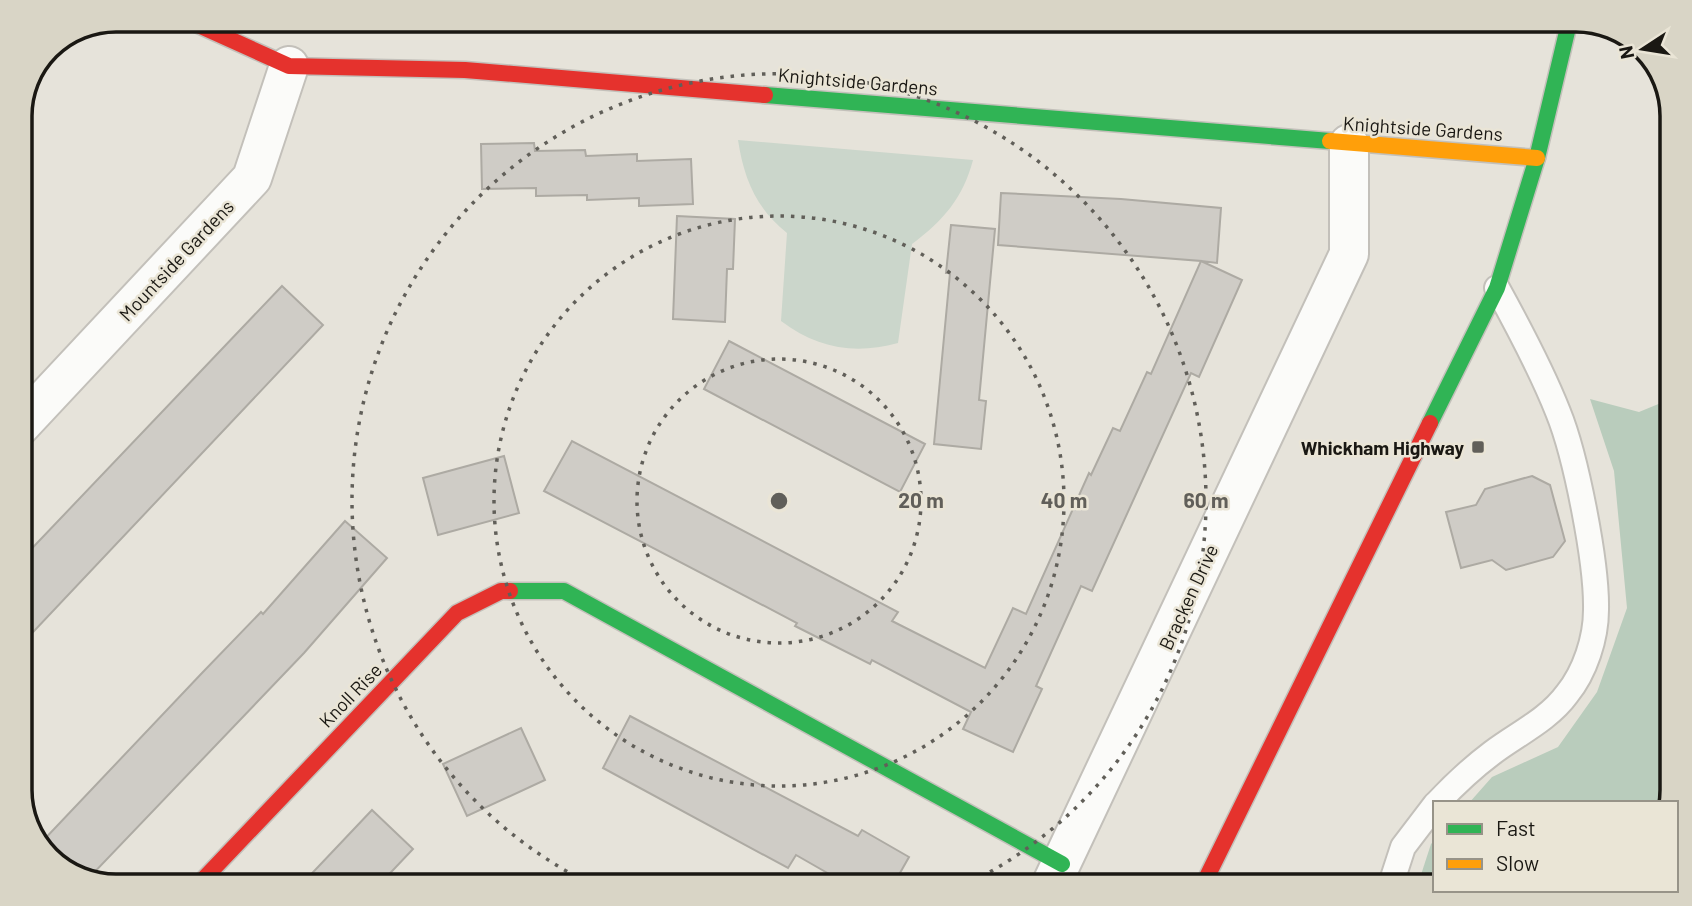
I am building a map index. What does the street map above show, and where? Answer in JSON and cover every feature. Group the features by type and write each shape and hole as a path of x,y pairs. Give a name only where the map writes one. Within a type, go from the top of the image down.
{"street":[{"name":"Knightside Gardens","path":"214,32 289,66 465,70 1536,158"},
{"path":"1208,874 1497,288 1536,158 1567,32"},
{"name":"Mountside Gardens","path":"32,413 252,178 289,66"},
{"name":"Bracken Drive","path":"1057,874 1349,254 1349,144"},
{"name":"Knoll Rise","path":"208,874 457,613 501,592 564,591 1053,874"}],"lane":[{"path":"1439,801 1493,753 1535,725 1568,694 1589,653 1597,612 1594,573 1574,468 1559,415 1529,346 1497,288"},
{"path":"1394,874 1403,847 1433,808"}],"shaded area":[{"path":"738,140 973,160 964,186 950,208 933,227 912,244 898,343 882,347 836,347 808,338 781,321 787,233 767,213 753,192"}],"green space":[{"path":"1590,399 1639,412 1660,403 1659,801 1471,801 1492,777 1558,747 1597,692 1627,608 1614,471"},
{"path":"1433,842 1433,874 1421,874"}],"building":[{"path":"534,143 535,151 585,150 586,156 637,154 637,161 691,159 693,204 639,206 639,198 587,200 587,195 536,196 536,188 482,189 481,144"},
{"path":"1001,193 1121,199 1221,208 1217,263 998,245"},
{"path":"677,216 735,219 733,269 727,269 725,322 673,319"},
{"path":"951,225 995,229 979,400 986,401 981,449 934,444 950,273 946,273"},
{"path":"1201,261 1242,280 1199,377 1191,373 1092,591 1081,586 1036,686 1042,689 1013,752 963,729 971,712 872,660 870,664 795,626 797,623 544,491 572,441 898,612 892,621 985,668 1013,608 1026,614 1089,473 1091,475 1113,428 1120,431 1147,372 1151,374"},
{"path":"282,286 323,325 32,633 32,548"},
{"path":"729,341 925,444 900,492 704,389"},
{"path":"504,456 519,513 438,535 423,478"},
{"path":"1532,476 1550,485 1565,541 1553,557 1506,570 1492,560 1461,568 1446,512 1476,505 1485,489"},
{"path":"345,521 387,558 304,653 95,872 60,854 46,837 261,612 263,614"},
{"path":"630,716 858,836 862,830 909,857 899,874 829,874 796,855 788,868 603,768"},
{"path":"521,728 545,780 467,816 443,764"},
{"path":"372,810 413,849 389,874 311,874"}],"traffic: fast":[{"path":"1430,423 1497,288 1537,158 1567,32"},
{"path":"765,95 1330,141"},
{"path":"510,591 564,591 1062,864"}],"traffic: slow":[{"path":"1330,141 1537,158"}],"traffic: jam":[{"path":"214,32 289,66 465,70 765,95"},
{"path":"1208,874 1430,423"},
{"path":"208,874 457,613 501,591 510,591"}],"place":[{"name":"Whickham Highway","path":"1478,447"}]}
